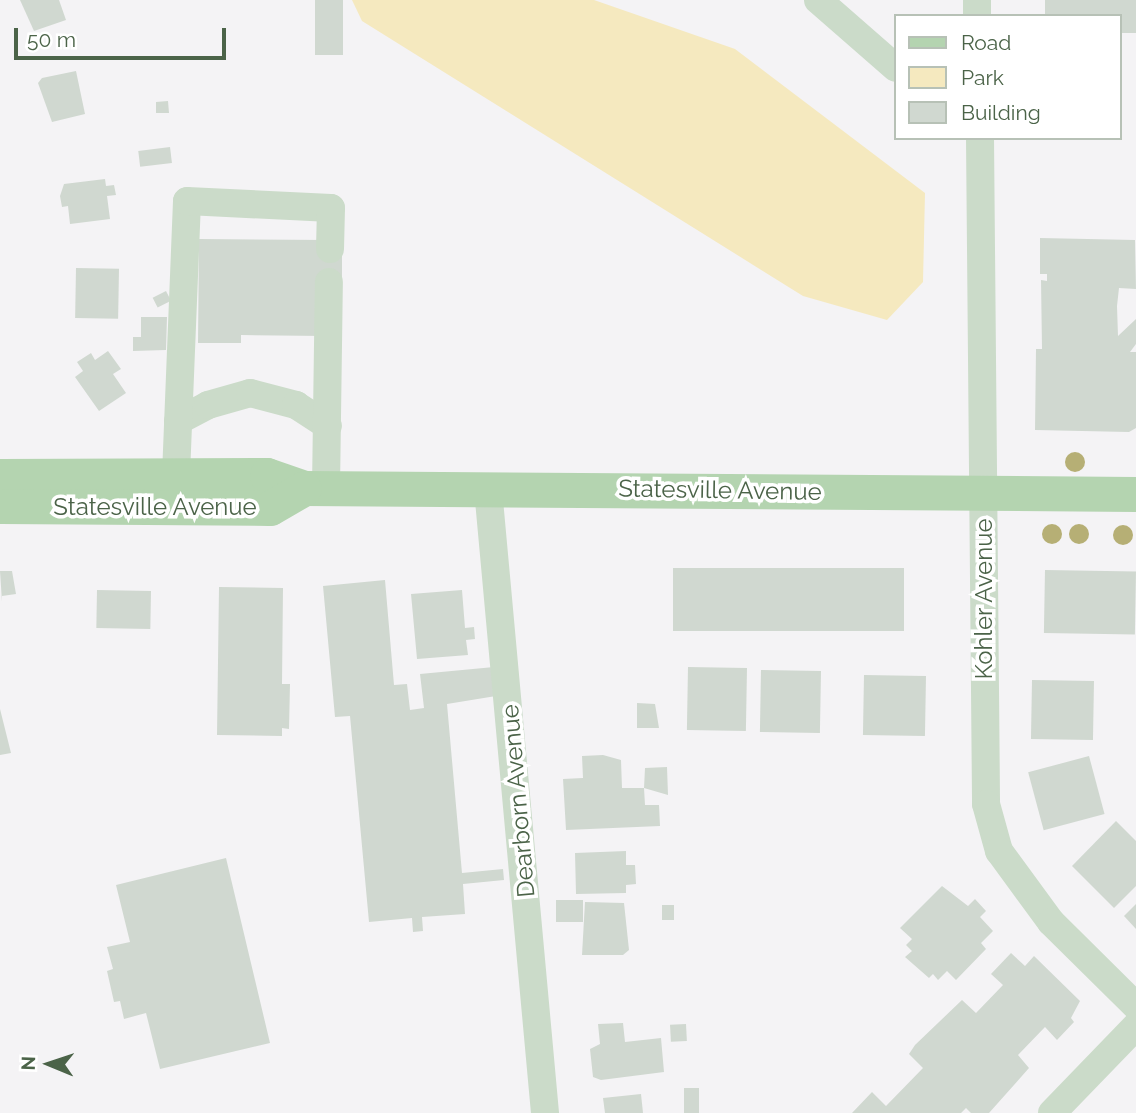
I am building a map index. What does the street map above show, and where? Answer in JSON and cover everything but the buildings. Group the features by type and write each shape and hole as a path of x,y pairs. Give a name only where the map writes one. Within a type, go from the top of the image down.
{"main road":[{"name":"Statesville Avenue","path":"0,476 267,475 315,488 1136,494"},
{"name":"Statesville Avenue","path":"0,506 270,508 315,488"}],"street":[{"path":"818,0 894,66"},
{"name":"Kohler Avenue","path":"980,140 984,493 983,762 986,804 999,851 1051,922 1136,1006"},
{"path":"176,475 187,201 331,208 330,249"},
{"path":"315,488 328,426 329,282"},
{"path":"178,421 208,405 250,393 296,405 328,426"},
{"name":"Dearborn Avenue","path":"488,489 545,1113"},
{"path":"1052,1113 1136,1026"}],"green space":[{"path":"352,0 594,0 735,49 925,193 923,282 887,320 803,296 362,21"}]}
